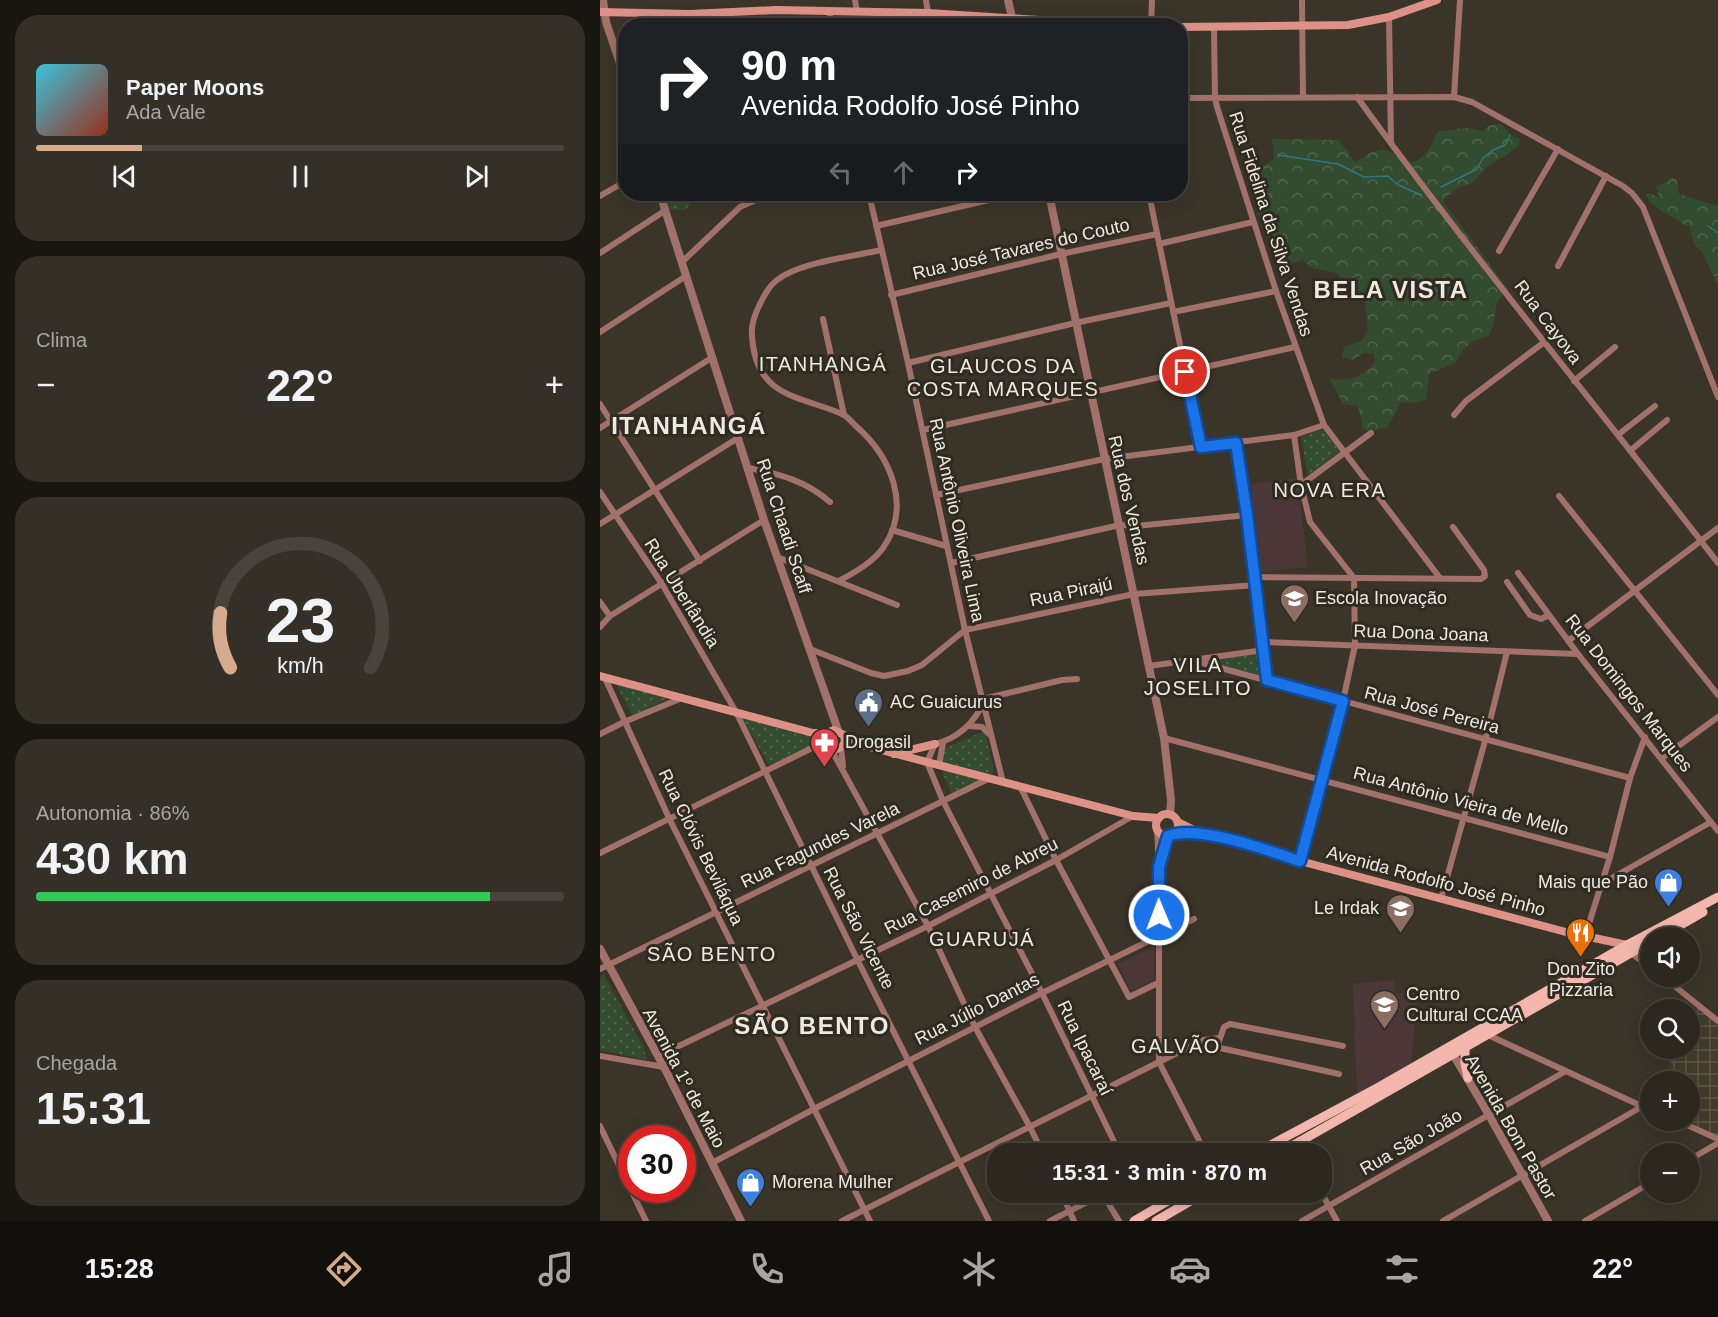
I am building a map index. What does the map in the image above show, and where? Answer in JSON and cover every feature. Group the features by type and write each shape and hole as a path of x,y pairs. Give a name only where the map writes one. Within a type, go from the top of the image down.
{"main road":[{"path":"1188,27 1348,25 1389,16 1437,0"},
{"path":"602,12 690,14 776,10 928,13 975,18"},
{"path":"602,677 813,732 827,733 834,729 866,746 1135,817 1159,818 1170,814 1178,822 1200,833"},
{"path":"813,732 828,746 866,746"},
{"path":"841,732 845,739 842,747"},
{"path":"827,733 825,738 828,746"},
{"path":"894,754 939,743"},
{"path":"1135,817 1157,828 1160,833 1171,835 1200,833"},
{"path":"1157,828 1159,818"},
{"path":"1171,835 1178,828 1178,822"},
{"name":"Avenida Rodolfo José Pinho","path":"1200,833 1441,899 1595,938 1625,951"},
{"path":"1306,1143 1451,1051 1718,897"},
{"path":"1677,927 1718,904"},
{"path":"1275,1143 1451,1051 1465,1048 1625,951 1640,946"},
{"path":"1465,1048 1468,1078"},
{"path":"1136,1221 1165,1203"},
{"path":"1156,1221 1187,1203"}],"street":[{"path":"603,0 602,12 618,58"},
{"path":"774,0 776,10"},
{"path":"855,0 856,12"},
{"path":"926,0 928,13"},
{"path":"1008,0 1012,18"},
{"path":"1151,18 1152,0"},
{"path":"1302,0 1303,97"},
{"path":"1454,97 1460,0"},
{"path":"829,11 830,18"},
{"path":"644,14 649,18"},
{"path":"682,18 690,14"},
{"path":"1389,16 1391,144"},
{"name":"Rua Fidelina da Silva Vendas","path":"1214,27 1215,98 1253,222 1324,425 1440,578"},
{"name":"Rua Cayova","path":"1358,97 1391,144 1543,343 1619,434 1718,563"},
{"path":"1188,98 1454,97 1472,102 1606,176 1632,193 1644,207 1718,398"},
{"path":"1499,251 1558,150"},
{"path":"1558,266 1606,176"},
{"path":"600,196 618,186"},
{"name":"Rua Chaadi Scaff","path":"663,201 764,520 832,715 841,732"},
{"path":"682,262 740,207 754,201"},
{"name":"Rua Antônio Oliveira Lima","path":"871,201 923,430 965,630 1003,782"},
{"path":"876,226 985,201"},
{"name":"Rua dos Vendas","path":"1050,201 1164,738 1171,800 1170,814"},
{"path":"1150,201 1201,447"},
{"path":"600,254 666,210"},
{"path":"1159,244 1253,222"},
{"name":"Rua José Tavares do Couto","path":"891,295 1061,254 1157,234"},
{"path":"839,581 874,558 883,548 892,530 896,516 896,496 886,460 868,436 844,415 800,399 776,387 765,378 752,345 751,329 766,291 786,274 797,269 881,250"},
{"path":"600,332 686,276"},
{"path":"1173,312 1276,291"},
{"path":"908,363 1075,322 1171,303"},
{"path":"823,319 844,415"},
{"path":"1454,415 1466,401 1543,343"},
{"path":"923,430 1295,347"},
{"path":"1574,381 1615,347"},
{"path":"600,428 713,357"},
{"path":"600,404 699,561"},
{"path":"1619,434 1655,406"},
{"path":"1630,450 1667,420"},
{"path":"936,495 1104,459 1294,435 1324,425"},
{"path":"1301,485 1371,433"},
{"path":"1294,435 1301,485 1311,522 1354,578 1355,645 1343,701 1300,861"},
{"path":"600,524 738,438"},
{"path":"1236,443 1267,680"},
{"path":"749,468 781,474 806,484 830,502"},
{"name":"Rua Uberlândia","path":"600,492 662,584 736,712"},
{"path":"1559,496 1718,695"},
{"path":"951,563 1120,525 1136,526 1247,515"},
{"path":"600,627 610,616 764,520"},
{"path":"1255,578 1481,579 1485,573 1453,527"},
{"path":"1568,641 1718,528"},
{"path":"892,530 946,546"},
{"path":"777,557 897,605"},
{"name":"Rua Domingos Marques","path":"1518,573 1578,654 1718,831"},
{"path":"1507,582 1530,615 1541,619 1549,615"},
{"name":"Rua Pirajú","path":"965,630 1134,594 1256,585"},
{"path":"600,602 610,616"},
{"path":"810,649 884,676 908,671 922,665 965,630"},
{"name":"Rua Dona Joana","path":"1263,642 1578,654"},
{"path":"1149,666 1264,650"},
{"path":"1441,899 1465,817 1507,652"},
{"name":"Rua José Pereira","path":"1191,660 1485,741 1630,778"},
{"name":"Rua Clóvis Beviláqua","path":"602,677 669,818 870,1221"},
{"path":"927,762 939,743 969,726 976,718 984,700 1062,680 1077,679"},
{"path":"600,734 682,698"},
{"name":"Rua São Vicente","path":"736,712 763,771 989,1221"},
{"path":"1662,758 1718,717"},
{"path":"969,726 982,727 993,737"},
{"name":"Rua Antônio Vieira de Mello","path":"1164,738 1610,857"},
{"path":"1585,936 1610,857 1630,778 1645,738"},
{"path":"939,743 939,766"},
{"path":"828,746 843,769 928,926 975,1027 1037,1143"},
{"path":"842,747 843,769"},
{"path":"600,853 812,748"},
{"name":"Rua Ipacaraí","path":"927,762 943,801 1042,993 1115,1143"},
{"name":"Rua Fagundes Varela","path":"600,969 988,779"},
{"path":"1021,788 1056,860 1129,997 1158,983"},
{"name":"Rua Casemiro de Abreu","path":"658,1056 928,926 1135,817"},
{"path":"1602,883 1711,822"},
{"path":"1157,828 1159,1062 1200,1143"},
{"path":"1159,867 1171,835"},
{"name":"Rua Júlio Dantas","path":"712,1163 909,1060 1194,919"},
{"name":"Avenida 1º de Maio","path":"600,949 664,1067 741,1221"},
{"path":"1625,951 1640,961"},
{"path":"1676,987 1718,1021"},
{"path":"1339,1074 1220,1048 1218,1044 1224,1027 1230,1024 1343,1046"},
{"path":"1488,1035 1640,1105"},
{"path":"842,1221 1203,1040 1220,1038"},
{"name":"Avenida Bom Pastor","path":"1451,1051 1548,1221"},
{"path":"600,1056 664,1067"},
{"name":"Rua São João","path":"1302,1221 1566,1071"},
{"path":"1443,1221 1640,1108"},
{"path":"600,1126 646,1221"},
{"path":"1695,1131 1718,1144"},
{"path":"1700,1154 1718,1144"},
{"path":"1585,1221 1640,1189"},
{"path":"1050,1221 1101,1195 1104,1196 1119,1221"},
{"path":"1066,1203 1074,1221"},
{"path":"1327,1203 1337,1221"}],"shaded area":[{"path":"1297,478 1308,567 1262,572 1251,484"},
{"path":"1154,946 1154,980 1131,991 1118,964"},
{"name":"Centro Cultural CCAA","path":"1395,980 1395,993 1418,993 1411,1065 1357,1094 1353,984"},
{"path":"1700,1007 1718,1021 1718,1139 1699,1131 1700,1071 1666,1071 1672,1059 1700,1059"}],"green space":[{"path":"1501,124 1510,135 1520,139 1519,145 1489,165 1472,183 1458,188 1444,199 1444,203 1509,290 1497,304 1489,336 1473,341 1463,350 1455,363 1429,374 1426,400 1413,403 1401,402 1388,427 1372,431 1363,429 1358,406 1343,404 1330,379 1355,377 1365,372 1375,362 1374,354 1364,353 1352,360 1342,357 1344,347 1361,341 1368,331 1365,300 1347,287 1337,273 1312,268 1303,260 1278,267 1255,204 1248,176 1274,159 1272,139 1339,140 1355,162 1377,150 1385,150 1406,160 1416,161 1427,152 1438,131 1464,128 1482,131 1490,125"},
{"path":"1671,177 1677,179 1679,194 1718,206 1718,285 1702,252 1694,244 1689,226 1659,209 1645,195 1648,193 1659,197 1656,186 1668,181"},
{"path":"663,201 695,201 685,210 666,210"},
{"path":"1323,430 1340,451 1308,476 1301,436"},
{"path":"1263,653 1264,676 1200,661"},
{"path":"616,684 667,698 633,717"},
{"path":"742,718 813,734 821,742 769,765"},
{"path":"985,731 994,772 984,780 952,795 940,767 942,749"},
{"path":"604,975 644,1048 647,1060 600,1050 600,977"}],"waterway":[{"path":"1441,187 1477,169 1483,158 1493,150 1505,145 1510,135"},
{"path":"1278,155 1338,164 1364,177 1388,176 1398,185 1421,195"},
{"path":"1708,226 1718,233"}],"place":[{"name":"Escola Inovação","path":"1294,624"},
{"name":"AC Guaicurus","path":"869,728"},
{"name":"Drogasil","path":"824,768"},
{"name":"Mais que Pão","path":"1669,908"},
{"name":"Le Irdak","path":"1400,934"},
{"name":"Don Zito Pizzaria","path":"1581,958"},
{"name":"Centro Cultural CCAA","path":"1385,1030"},
{"name":"Morena Mulher","path":"751,1208"}],"district":[{"name":"BELA VISTA","path":"1391,289"},
{"name":"ITANHANGÁ","path":"823,364"},
{"name":"GLAUCOS DA COSTA MARQUES","path":"1003,378"},
{"name":"ITANHANGÁ","path":"689,425"},
{"name":"NOVA ERA","path":"1330,490"},
{"name":"VILA JOSELITO","path":"1198,676"},
{"name":"GUARUJÁ","path":"982,939"},
{"name":"SÃO BENTO","path":"712,954"},
{"name":"SÃO BENTO","path":"812,1025"},
{"name":"GALVÃO","path":"1176,1046"}],"route":[{"path":"1159,915 1159,867 1164,844 1168,836 1174,833 1200,833 1300,861 1343,701 1267,680 1236,443 1201,447 1185,372"}]}
